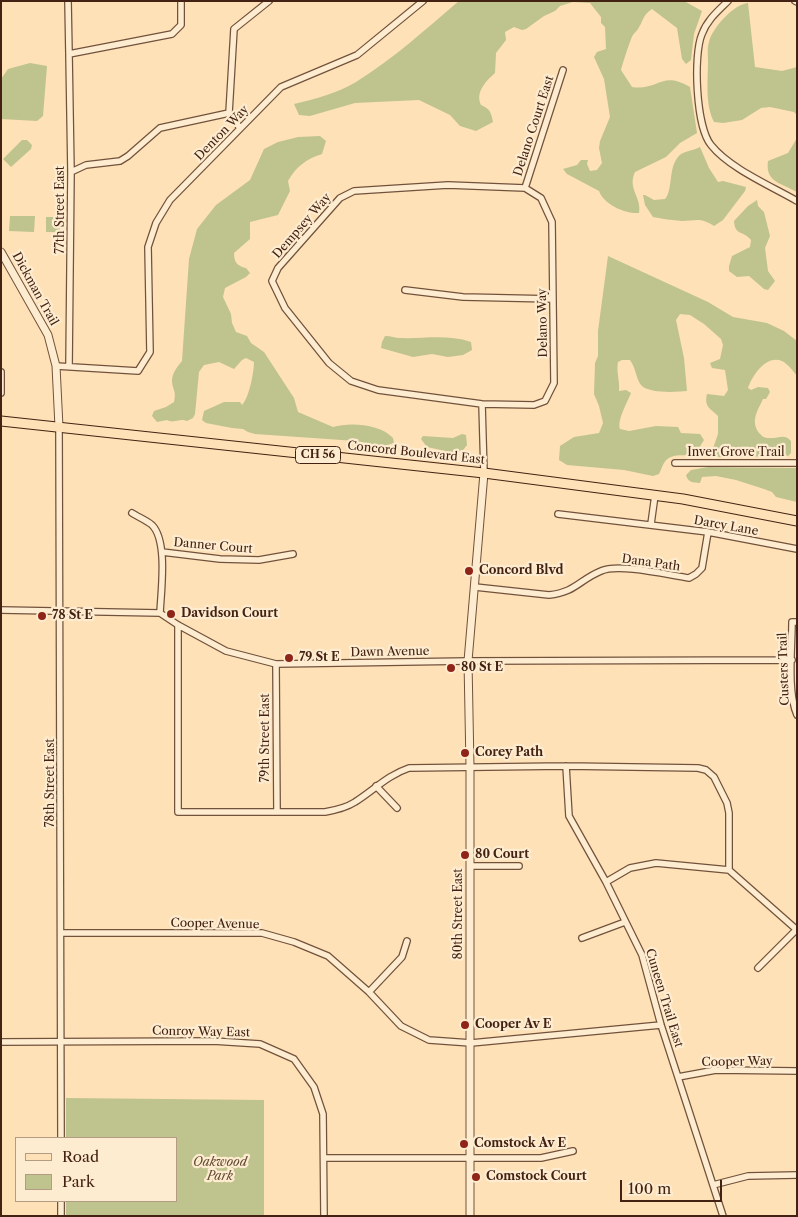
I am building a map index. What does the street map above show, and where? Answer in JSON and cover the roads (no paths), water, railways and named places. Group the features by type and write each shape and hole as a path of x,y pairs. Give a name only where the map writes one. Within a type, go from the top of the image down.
{"main road":[{"name":"Concord Boulevard East","path":"1,421 484,473 655,495 797,521"}],"street":[{"name":"77th Street East","path":"68,1 71,172 70,366"},
{"path":"69,54 172,34 181,25 180,1"},
{"path":"240,128 229,113 234,29 269,1"},
{"name":"Denton Way","path":"70,366 138,371 150,352 148,246 156,223 170,200 281,87 357,55 423,1"},
{"path":"728,1 714,14 702,34 697,55 701,124 709,144 726,161 797,201"},
{"name":"Delano Court East","path":"525,188 563,70"},
{"path":"71,172 86,165 120,161 160,128 229,113"},
{"name":"Dempsey Way","path":"482,404 378,390 351,381 329,363 290,315 272,282 278,268 340,198 354,191 448,185 525,188"},
{"name":"Delano Way","path":"482,404 534,405 545,401 554,383 552,222 540,198 525,188"},
{"name":"Dickman Trail","path":"1,252 48,335 56,366 59,427"},
{"path":"405,290 464,297 553,299"},
{"path":"56,366 70,366"},
{"path":"1,372 1,393"},
{"name":"80th Street East","path":"470,1216 471,866 468,660 484,473 482,404"},
{"name":"78th Street East","path":"59,427 61,1137"},
{"name":"Inver Grove Trail","path":"675,463 797,463"},
{"path":"652,524 655,495"},
{"path":"1,610 160,613 162,552 159,537 152,526 132,513"},
{"name":"Darcy Lane","path":"558,514 708,532 797,549"},
{"name":"Dana Path","path":"474,587 549,595 560,594 573,589 600,571 616,567 689,578 702,568 708,532"},
{"name":"Danner Court","path":"162,552 220,559 258,560 293,554"},
{"name":"Dawn Avenue","path":"160,613 226,652 276,664 468,660 792,660"},
{"name":"Custers Trail","path":"794,622 792,696 797,715"},
{"path":"178,625 178,812 325,812 341,809 354,803 396,772 409,768 566,766 698,768 706,770 714,777 727,803 729,814 729,870"},
{"name":"79th Street East","path":"276,664 277,812"},
{"name":"Cuneen Trail East","path":"566,766 569,816 606,882 642,956 661,1024 723,1216"},
{"path":"376,786 397,808"},
{"path":"606,882 630,868 656,863 729,870 797,930 758,968"},
{"path":"471,866 519,866"},
{"path":"582,938 626,922"},
{"name":"Cooper Avenue","path":"61,933 262,933 294,942 328,956 369,992 401,1026 429,1040 471,1043 661,1024"},
{"path":"369,992 402,957 407,941"},
{"name":"Conroy Way East","path":"1,1042 213,1041 260,1044 294,1059 314,1087 323,1114 324,1216"},
{"name":"Cooper Way","path":"678,1077 716,1070 797,1071"},
{"path":"324,1158 541,1158 573,1151"},
{"path":"713,1185 748,1176 797,1176"},
{"path":"61,1202 61,1216"}],"place":[{"name":"Concord Blvd","path":"469,571"},
{"name":"Davidson Court","path":"171,614"},
{"name":"78 St E","path":"42,616"},
{"name":"79 St E","path":"289,658"},
{"name":"80 St E","path":"451,668"},
{"name":"Corey Path","path":"465,753"},
{"name":"80 Court","path":"465,855"},
{"name":"Cooper Av E","path":"465,1025"},
{"name":"Comstock Av E","path":"464,1144"},
{"name":"Comstock Court","path":"476,1177"}],"park label":[{"name":"Oakwood Park","path":"220,1170"}]}
